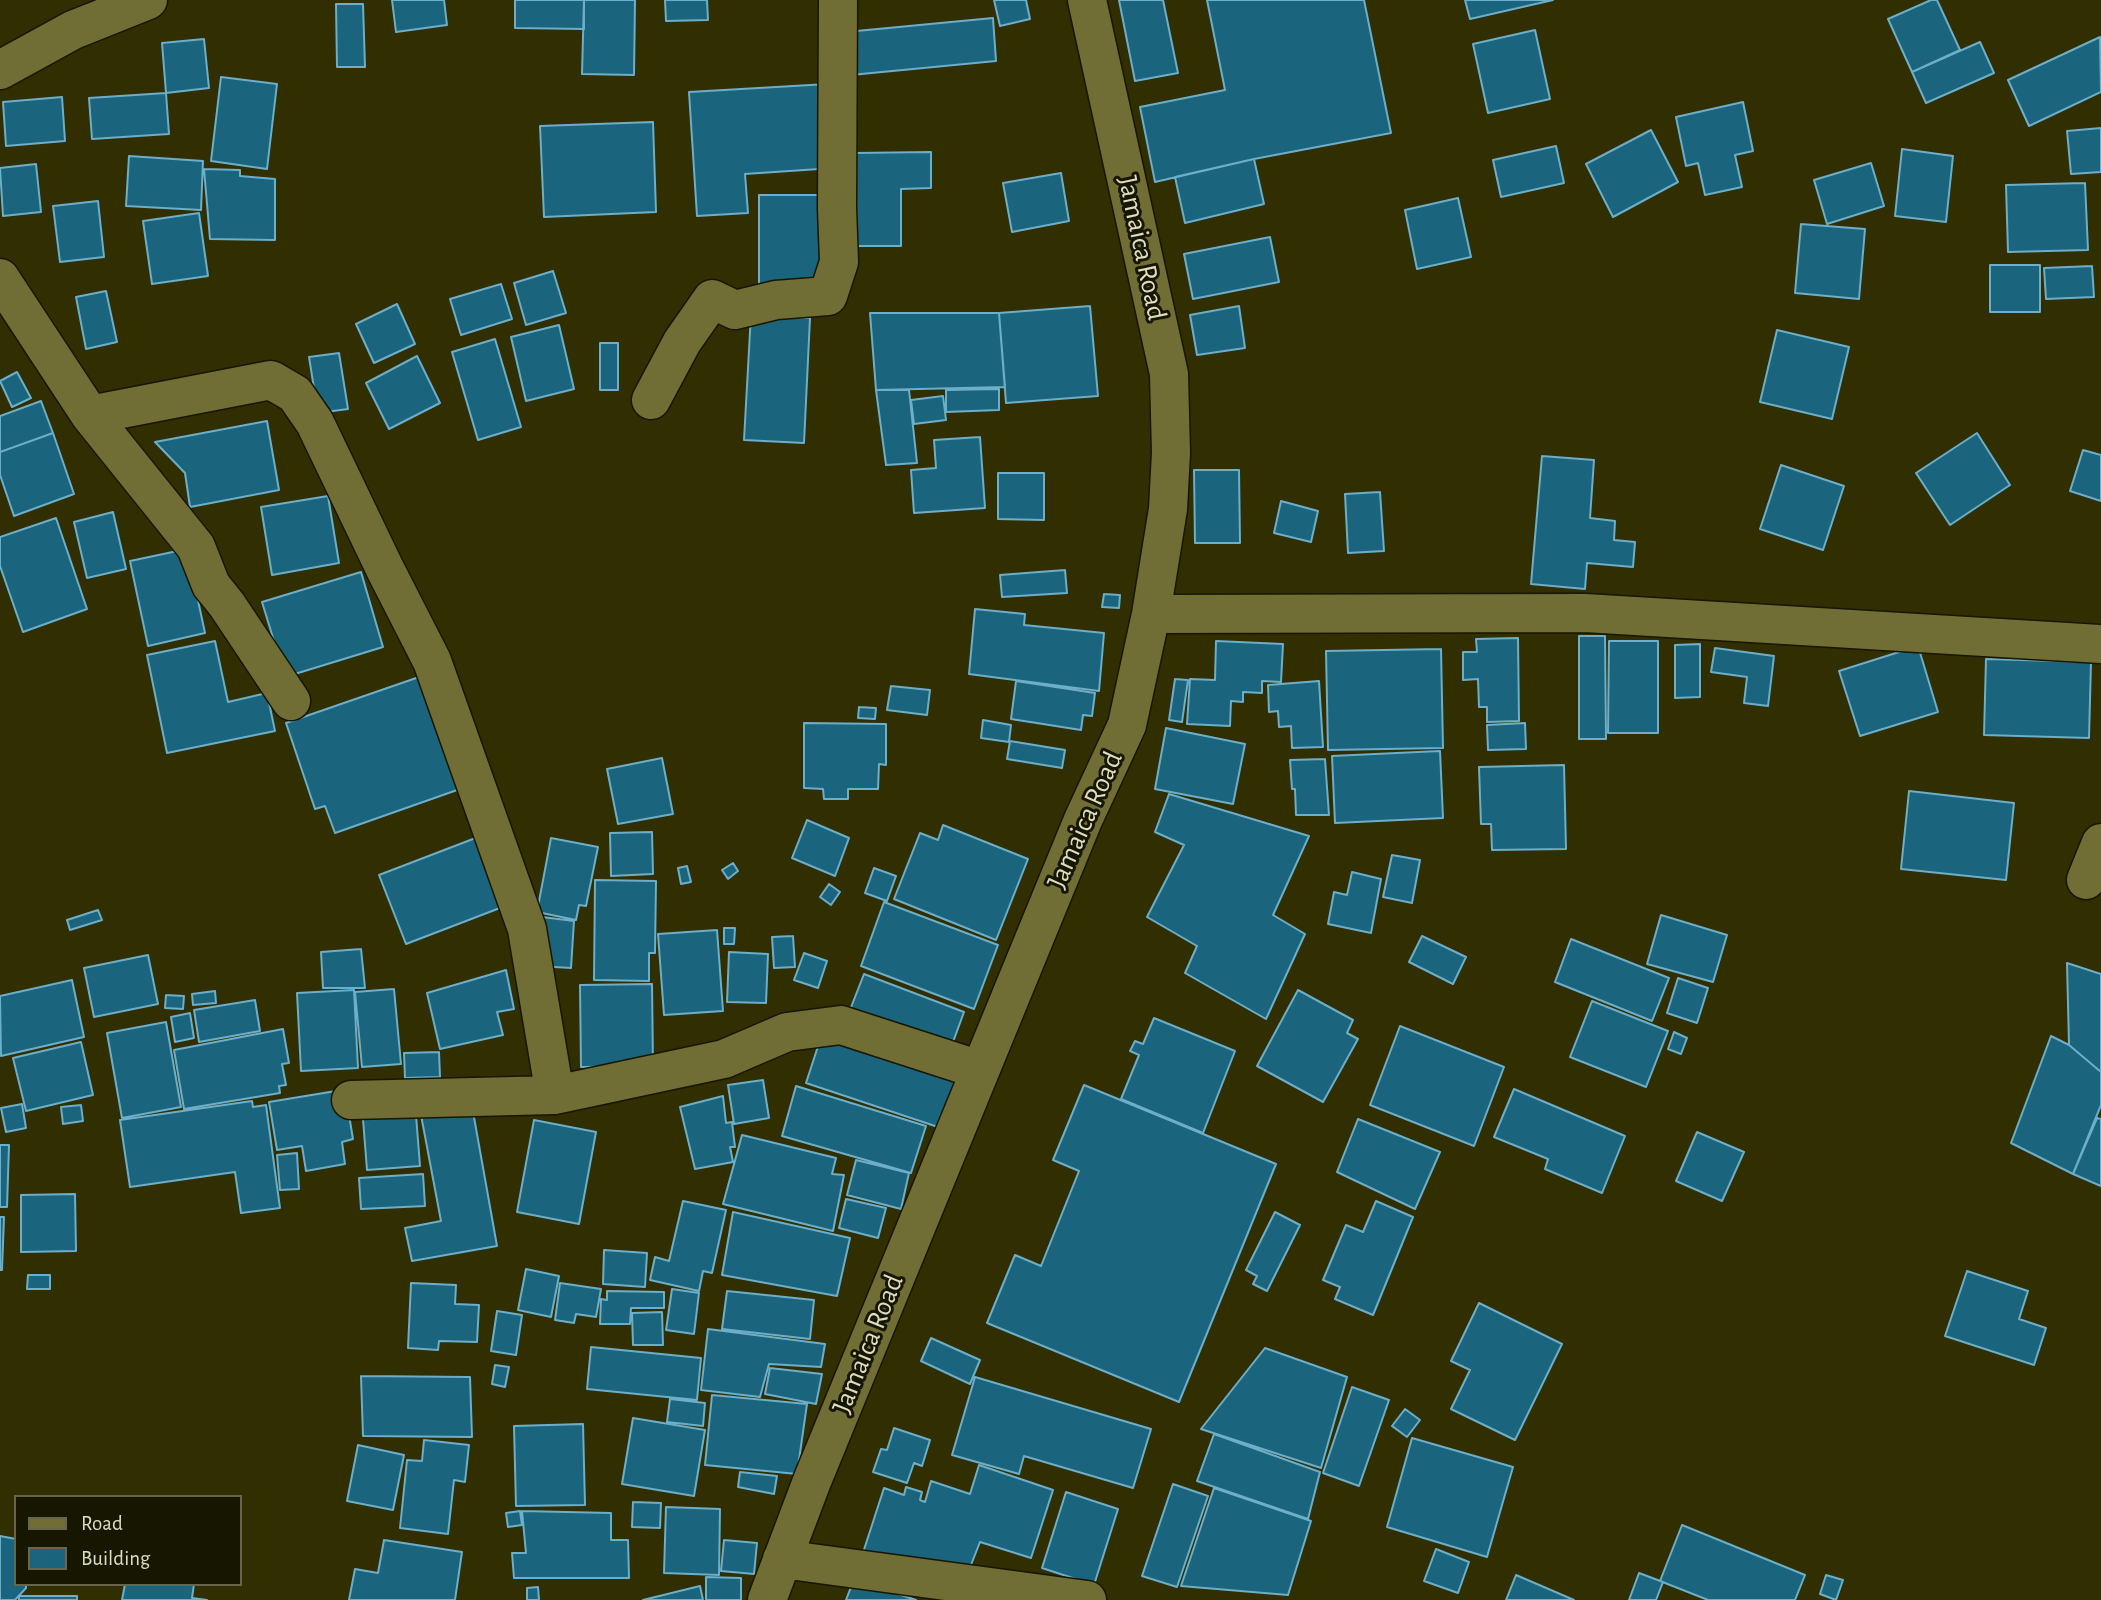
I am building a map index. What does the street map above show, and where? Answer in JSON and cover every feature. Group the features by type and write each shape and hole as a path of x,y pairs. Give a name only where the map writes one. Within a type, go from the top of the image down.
{"street":[{"path":"0,70 73,30 148,0"},
{"path":"651,400 682,342 712,299 735,310 776,300 828,296 839,262 838,0"},
{"name":"Jamaica Road","path":"767,1600 812,1481 980,1070 1083,820 1127,725 1151,614 1168,498 1171,453 1169,374 1087,0"},
{"path":"0,278 90,415 196,547 211,585 228,605 291,701"},
{"path":"90,415 271,380 295,394 315,423 432,661 527,929 555,1095"},
{"path":"1151,614 1585,613 2101,644"},
{"path":"2086,880 2101,843"},
{"path":"351,1100 555,1095 724,1059 787,1032 841,1025 980,1070"},
{"path":"782,1559 1087,1600"}],"building":[{"path":"392,0 444,0 447,25 396,32"},
{"path":"515,0 584,0 584,29 515,28"},
{"path":"584,0 635,0 634,75 582,74"},
{"path":"665,0 707,0 708,20 666,21"},
{"path":"994,0 1026,0 1030,19 1000,26"},
{"path":"1119,0 1163,0 1178,73 1135,81"},
{"path":"1207,0 1364,0 1391,133 1254,159 1155,182 1140,107 1225,90"},
{"path":"1465,0 1553,0 1470,19"},
{"path":"1931,0 1937,0 1960,50 1912,72 1888,19"},
{"path":"336,4 363,4 365,67 337,67"},
{"path":"993,18 996,61 851,75 846,32"},
{"path":"1535,30 1550,99 1488,113 1473,44"},
{"path":"2100,37 2101,92 2029,126 2008,80"},
{"path":"204,39 209,88 166,93 162,43"},
{"path":"1980,42 1994,73 1926,103 1912,72"},
{"path":"221,77 277,84 267,169 211,161"},
{"path":"828,84 834,168 745,174 748,213 697,216 689,92"},
{"path":"166,93 169,134 92,139 89,98"},
{"path":"62,97 65,141 6,146 3,102"},
{"path":"1743,102 1753,151 1735,155 1742,187 1705,195 1698,163 1686,166 1676,117"},
{"path":"653,122 656,212 544,217 540,126"},
{"path":"2101,128 2101,172 2071,174 2067,131"},
{"path":"1651,130 1678,182 1613,217 1586,164"},
{"path":"1556,146 1564,183 1501,197 1493,160"},
{"path":"1902,149 1953,156 1946,222 1895,216"},
{"path":"931,152 931,188 901,189 901,246 856,246 855,153"},
{"path":"129,156 203,161 201,210 126,206"},
{"path":"1254,159 1264,204 1185,223 1175,177"},
{"path":"1871,163 1884,206 1827,224 1814,180"},
{"path":"36,164 41,212 3,216 0,168"},
{"path":"204,169 240,170 240,176 275,179 275,240 210,239"},
{"path":"1061,173 1069,221 1012,232 1003,183"},
{"path":"2085,183 2088,250 2008,252 2006,185"},
{"path":"759,195 827,195 827,288 759,288"},
{"path":"1458,198 1471,257 1417,269 1405,210"},
{"path":"98,201 104,257 60,262 53,206"},
{"path":"199,213 208,276 152,284 143,221"},
{"path":"1801,224 1865,229 1859,299 1795,293"},
{"path":"1270,237 1279,282 1193,299 1184,254"},
{"path":"1990,265 2040,265 2040,312 1990,312"},
{"path":"2092,266 2094,297 2046,299 2044,268"},
{"path":"553,271 566,313 526,325 514,283"},
{"path":"501,284 512,319 461,335 450,299"},
{"path":"106,291 117,342 86,349 76,297"},
{"path":"397,304 415,344 374,363 356,324"},
{"path":"1090,306 1098,396 1006,403 999,313"},
{"path":"1239,306 1245,348 1197,355 1190,315"},
{"path":"870,313 999,313 1005,387 876,390"},
{"path":"751,314 810,318 804,443 744,440"},
{"path":"559,325 574,389 526,401 511,337"},
{"path":"1777,330 1849,347 1832,419 1760,402"},
{"path":"495,339 521,427 478,440 452,352"},
{"path":"600,343 618,343 618,390 600,390"},
{"path":"339,353 348,409 318,413 309,357"},
{"path":"417,356 440,403 389,429 366,383"},
{"path":"17,372 31,398 12,407 0,381"},
{"path":"999,389 999,410 946,412 946,390"},
{"path":"876,390 909,390 917,463 886,465"},
{"path":"943,396 946,420 914,424 911,400"},
{"path":"41,401 53,433 0,452 0,416"},
{"path":"267,421 279,490 190,507 185,473 155,442"},
{"path":"53,433 74,494 14,516 0,475 0,452"},
{"path":"1977,433 2010,485 1950,525 1916,473"},
{"path":"980,437 985,508 914,513 911,470 936,468 934,440"},
{"path":"2083,450 2101,455 2101,501 2070,491"},
{"path":"1542,456 1594,460 1590,518 1615,521 1614,540 1635,542 1633,567 1587,563 1585,589 1531,584"},
{"path":"1781,465 1844,486 1823,550 1760,529"},
{"path":"1194,470 1239,470 1240,543 1195,543"},
{"path":"998,473 1044,473 1044,520 998,519"},
{"path":"1380,492 1384,551 1348,553 1345,494"},
{"path":"328,496 339,563 272,575 261,507"},
{"path":"1281,501 1318,511 1311,542 1274,533"},
{"path":"113,512 126,569 87,578 74,522"},
{"path":"56,518 87,609 23,632 0,566 0,537"},
{"path":"187,549 205,633 148,646 130,561"},
{"path":"1065,570 1067,593 1002,597 1000,575"},
{"path":"361,572 383,647 285,677 262,602"},
{"path":"1104,594 1120,595 1119,608 1102,607"},
{"path":"975,609 1025,614 1024,625 1104,633 1099,691 969,674"},
{"path":"1579,636 1605,636 1606,739 1579,739"},
{"path":"1518,638 1519,721 1487,722 1487,707 1479,707 1478,679 1463,680 1463,652 1477,652 1476,639"},
{"path":"215,641 228,702 267,693 275,731 167,753 147,655"},
{"path":"1216,641 1283,644 1281,682 1262,681 1262,693 1243,692 1243,702 1231,701 1230,726 1187,724 1190,679 1215,680"},
{"path":"1609,641 1658,641 1658,733 1608,733"},
{"path":"1700,644 1700,697 1675,698 1675,645"},
{"path":"1918,646 1938,712 1860,736 1839,671"},
{"path":"1715,648 1774,656 1768,706 1744,703 1747,677 1711,672"},
{"path":"1441,649 1443,748 1328,750 1326,651"},
{"path":"1986,659 2091,662 2089,738 1984,735"},
{"path":"422,676 460,789 335,833 325,806 315,809 286,723"},
{"path":"1175,679 1188,680 1182,722 1169,720"},
{"path":"1016,681 1095,693 1092,716 1083,715 1081,730 1011,719"},
{"path":"1319,681 1323,747 1292,748 1291,726 1279,727 1278,711 1269,712 1268,685"},
{"path":"891,686 930,690 927,715 887,710"},
{"path":"859,707 876,708 875,719 858,718"},
{"path":"983,720 1011,725 1009,742 981,738"},
{"path":"804,723 886,724 886,765 879,764 878,789 848,789 848,799 824,799 823,789 804,788"},
{"path":"1525,723 1526,749 1488,750 1487,725"},
{"path":"1166,728 1245,744 1233,804 1155,789"},
{"path":"1010,741 1065,750 1062,768 1007,759"},
{"path":"1440,751 1443,818 1335,823 1332,756"},
{"path":"662,758 673,814 618,824 607,769"},
{"path":"1325,759 1329,815 1296,815 1290,760"},
{"path":"1564,765 1566,849 1492,850 1491,824 1481,824 1479,767"},
{"path":"1909,791 2014,803 2006,880 1901,869"},
{"path":"1169,794 1309,836 1273,915 1305,934 1266,1019 1185,973 1197,946 1147,917 1184,845 1155,832"},
{"path":"807,820 849,838 835,876 792,858"},
{"path":"943,825 1028,859 996,940 894,899 920,833 938,840"},
{"path":"652,832 653,874 611,876 610,833"},
{"path":"486,834 513,903 406,944 379,875"},
{"path":"551,838 598,847 586,906 579,905 576,920 537,912"},
{"path":"1392,855 1420,860 1412,903 1383,897"},
{"path":"733,863 738,871 728,879 722,870"},
{"path":"687,866 691,882 681,884 678,868"},
{"path":"874,868 896,876 887,901 865,893"},
{"path":"1352,872 1381,879 1371,933 1328,924 1334,892 1347,895"},
{"path":"595,880 656,881 655,953 649,953 649,981 594,980"},
{"path":"829,884 840,892 831,905 820,897"},
{"path":"884,902 998,945 974,1009 861,966"},
{"path":"98,910 102,920 70,930 67,920"},
{"path":"1661,915 1727,935 1713,982 1647,964"},
{"path":"542,917 574,921 571,968 539,966"},
{"path":"724,928 735,928 734,944 724,944"},
{"path":"717,930 723,1011 664,1015 658,934"},
{"path":"793,936 795,967 774,968 772,937"},
{"path":"1422,936 1466,957 1453,984 1409,962"},
{"path":"1571,939 1669,978 1652,1021 1555,982"},
{"path":"361,949 365,988 323,988 321,952"},
{"path":"729,952 768,954 766,1003 727,1002"},
{"path":"804,953 827,961 818,988 794,980"},
{"path":"148,955 158,1004 94,1017 84,968"},
{"path":"2067,963 2101,974 2101,1072 2069,1045"},
{"path":"506,970 514,1009 497,1012 503,1035 440,1049 427,993"},
{"path":"864,974 964,1012 949,1053 848,1015"},
{"path":"1678,978 1708,988 1697,1023 1667,1013"},
{"path":"72,980 84,1037 1,1056 0,996"},
{"path":"652,984 653,1066 581,1067 580,985"},
{"path":"394,989 401,1064 362,1067 355,992"},
{"path":"354,990 358,1068 301,1071 297,993"},
{"path":"1298,990 1353,1020 1347,1033 1358,1039 1323,1102 1257,1066"},
{"path":"215,991 216,1003 193,1005 192,994"},
{"path":"166,995 184,996 183,1009 165,1008"},
{"path":"255,1000 260,1031 199,1042 194,1010"},
{"path":"1592,1001 1668,1031 1646,1087 1570,1057"},
{"path":"190,1013 194,1038 175,1042 171,1017"},
{"path":"1154,1018 1235,1051 1203,1133 1121,1099 1139,1055 1130,1051 1135,1041 1143,1044"},
{"path":"166,1022 181,1107 122,1118 107,1033"},
{"path":"1400,1026 1504,1067 1474,1146 1370,1105"},
{"path":"283,1029 289,1063 282,1064 286,1085 279,1086 280,1093 184,1109 174,1050"},
{"path":"1674,1032 1687,1038 1681,1054 1668,1049"},
{"path":"822,1034 961,1075 947,1130 806,1083"},
{"path":"2051,1036 2069,1045 2101,1072 2101,1105 2073,1174 2011,1143"},
{"path":"81,1042 93,1095 26,1111 13,1058"},
{"path":"439,1052 440,1077 405,1078 404,1053"},
{"path":"763,1080 769,1118 734,1124 728,1085"},
{"path":"1084,1085 1276,1164 1179,1402 987,1323 1015,1255 1041,1266 1079,1171 1053,1160"},
{"path":"796,1086 926,1126 911,1173 782,1136"},
{"path":"348,1089 353,1139 342,1142 345,1164 306,1171 302,1146 277,1150 269,1102"},
{"path":"1514,1089 1625,1136 1602,1193 1545,1169 1548,1159 1494,1137"},
{"path":"723,1096 726,1123 732,1122 735,1147 730,1147 733,1162 695,1169 680,1107"},
{"path":"252,1101 253,1107 266,1105 280,1208 241,1213 235,1172 130,1187 120,1120"},
{"path":"22,1104 26,1128 6,1132 1,1108"},
{"path":"81,1105 83,1121 63,1124 61,1107"},
{"path":"472,1106 497,1246 412,1261 405,1228 441,1221 421,1115"},
{"path":"416,1115 420,1166 367,1170 363,1119"},
{"path":"2097,1118 2101,1119 2101,1186 2073,1174"},
{"path":"1358,1119 1440,1152 1415,1209 1337,1172"},
{"path":"534,1120 596,1132 579,1224 517,1212"},
{"path":"1697,1132 1744,1152 1722,1201 1676,1181"},
{"path":"742,1135 836,1158 832,1174 844,1175 833,1231 723,1204"},
{"path":"0,1145 9,1145 7,1207 0,1207"},
{"path":"297,1153 299,1189 280,1190 277,1155"},
{"path":"856,1160 909,1173 901,1209 847,1195"},
{"path":"423,1174 425,1206 361,1209 359,1178"},
{"path":"75,1194 76,1251 21,1252 21,1195"},
{"path":"846,1199 886,1208 878,1238 839,1228"},
{"path":"683,1201 726,1210 712,1273 703,1271 699,1291 650,1280 655,1257 669,1261"},
{"path":"1376,1201 1413,1217 1373,1315 1335,1299 1340,1287 1323,1280 1346,1225 1363,1232"},
{"path":"733,1212 850,1238 837,1296 722,1275"},
{"path":"1275,1212 1300,1225 1267,1291 1253,1284 1257,1276 1246,1270"},
{"path":"0,1217 4,1217 2,1270 0,1270"},
{"path":"604,1250 647,1253 645,1287 603,1284"},
{"path":"526,1269 559,1276 551,1317 518,1310"},
{"path":"1967,1271 2028,1291 2019,1319 2046,1328 2034,1365 1945,1336"},
{"path":"28,1275 50,1275 50,1289 27,1289"},
{"path":"411,1283 456,1285 455,1304 479,1305 477,1342 439,1341 438,1350 408,1348"},
{"path":"560,1283 601,1289 596,1317 576,1314 574,1323 555,1320"},
{"path":"672,1289 699,1293 694,1334 666,1330"},
{"path":"607,1291 664,1292 664,1308 631,1308 630,1324 600,1324 601,1299 607,1300"},
{"path":"727,1291 814,1300 810,1339 722,1329"},
{"path":"1479,1303 1562,1344 1515,1440 1451,1409 1470,1370 1451,1361"},
{"path":"497,1311 522,1315 516,1355 491,1351"},
{"path":"662,1312 663,1345 633,1345 632,1313"},
{"path":"708,1329 825,1344 821,1367 769,1364 760,1397 701,1390"},
{"path":"931,1338 980,1360 970,1384 921,1361"},
{"path":"591,1347 701,1358 697,1400 587,1389"},
{"path":"1265,1348 1347,1377 1321,1468 1201,1429"},
{"path":"495,1365 509,1367 505,1387 492,1384"},
{"path":"770,1368 822,1374 816,1404 765,1394"},
{"path":"361,1376 470,1377 472,1437 363,1436"},
{"path":"975,1377 1151,1429 1133,1488 1024,1456 1019,1474 952,1455"},
{"path":"1352,1387 1389,1400 1359,1486 1323,1473"},
{"path":"712,1395 807,1404 797,1474 705,1465"},
{"path":"670,1399 705,1403 703,1426 667,1422"},
{"path":"1405,1409 1420,1420 1407,1437 1392,1426"},
{"path":"633,1418 705,1430 694,1496 622,1484"},
{"path":"583,1424 585,1505 516,1506 514,1426"},
{"path":"894,1428 930,1440 922,1466 914,1463 907,1483 873,1472 881,1449 887,1450"},
{"path":"1214,1434 1320,1472 1308,1519 1197,1481"},
{"path":"1412,1438 1513,1467 1487,1557 1387,1527"},
{"path":"424,1440 469,1445 465,1482 454,1480 448,1534 400,1528 407,1460 422,1461"},
{"path":"358,1445 404,1455 393,1510 347,1501"},
{"path":"979,1465 1053,1490 1031,1558 980,1542 967,1575 861,1559 884,1488 904,1495 906,1487 922,1492 920,1500 925,1502 931,1481 970,1494"},
{"path":"740,1472 777,1476 774,1494 738,1487"},
{"path":"1173,1484 1208,1496 1177,1587 1142,1576"},
{"path":"1214,1488 1311,1521 1288,1595 1181,1586"},
{"path":"1066,1492 1118,1509 1094,1585 1042,1568"},
{"path":"633,1502 661,1503 660,1528 632,1527"},
{"path":"666,1507 720,1509 719,1575 664,1573"},
{"path":"520,1511 522,1525 508,1527 506,1513"},
{"path":"522,1511 611,1513 611,1540 628,1540 629,1578 514,1578 512,1553 526,1553"},
{"path":"1682,1525 1805,1575 1795,1600 1708,1600 1660,1581"},
{"path":"0,1536 14,1539 14,1586 26,1588 15,1600 0,1600"},
{"path":"384,1540 462,1552 455,1600 349,1600 355,1569 378,1573"},
{"path":"724,1540 757,1543 754,1574 721,1571"},
{"path":"1436,1549 1469,1562 1458,1593 1424,1581"},
{"path":"1639,1573 1663,1582 1656,1600 1629,1600"},
{"path":"1516,1575 1574,1600 1506,1600"},
{"path":"1826,1575 1843,1580 1836,1600 1820,1594"},
{"path":"706,1577 741,1578 741,1600 706,1600"},
{"path":"854,1579 916,1600 846,1600"},
{"path":"125,1586 194,1586 192,1598 207,1600 122,1600"},
{"path":"700,1586 703,1600 643,1600"},
{"path":"538,1587 539,1600 527,1600 527,1588"},
{"path":"19,1596 77,1596 77,1600 19,1600"}]}
